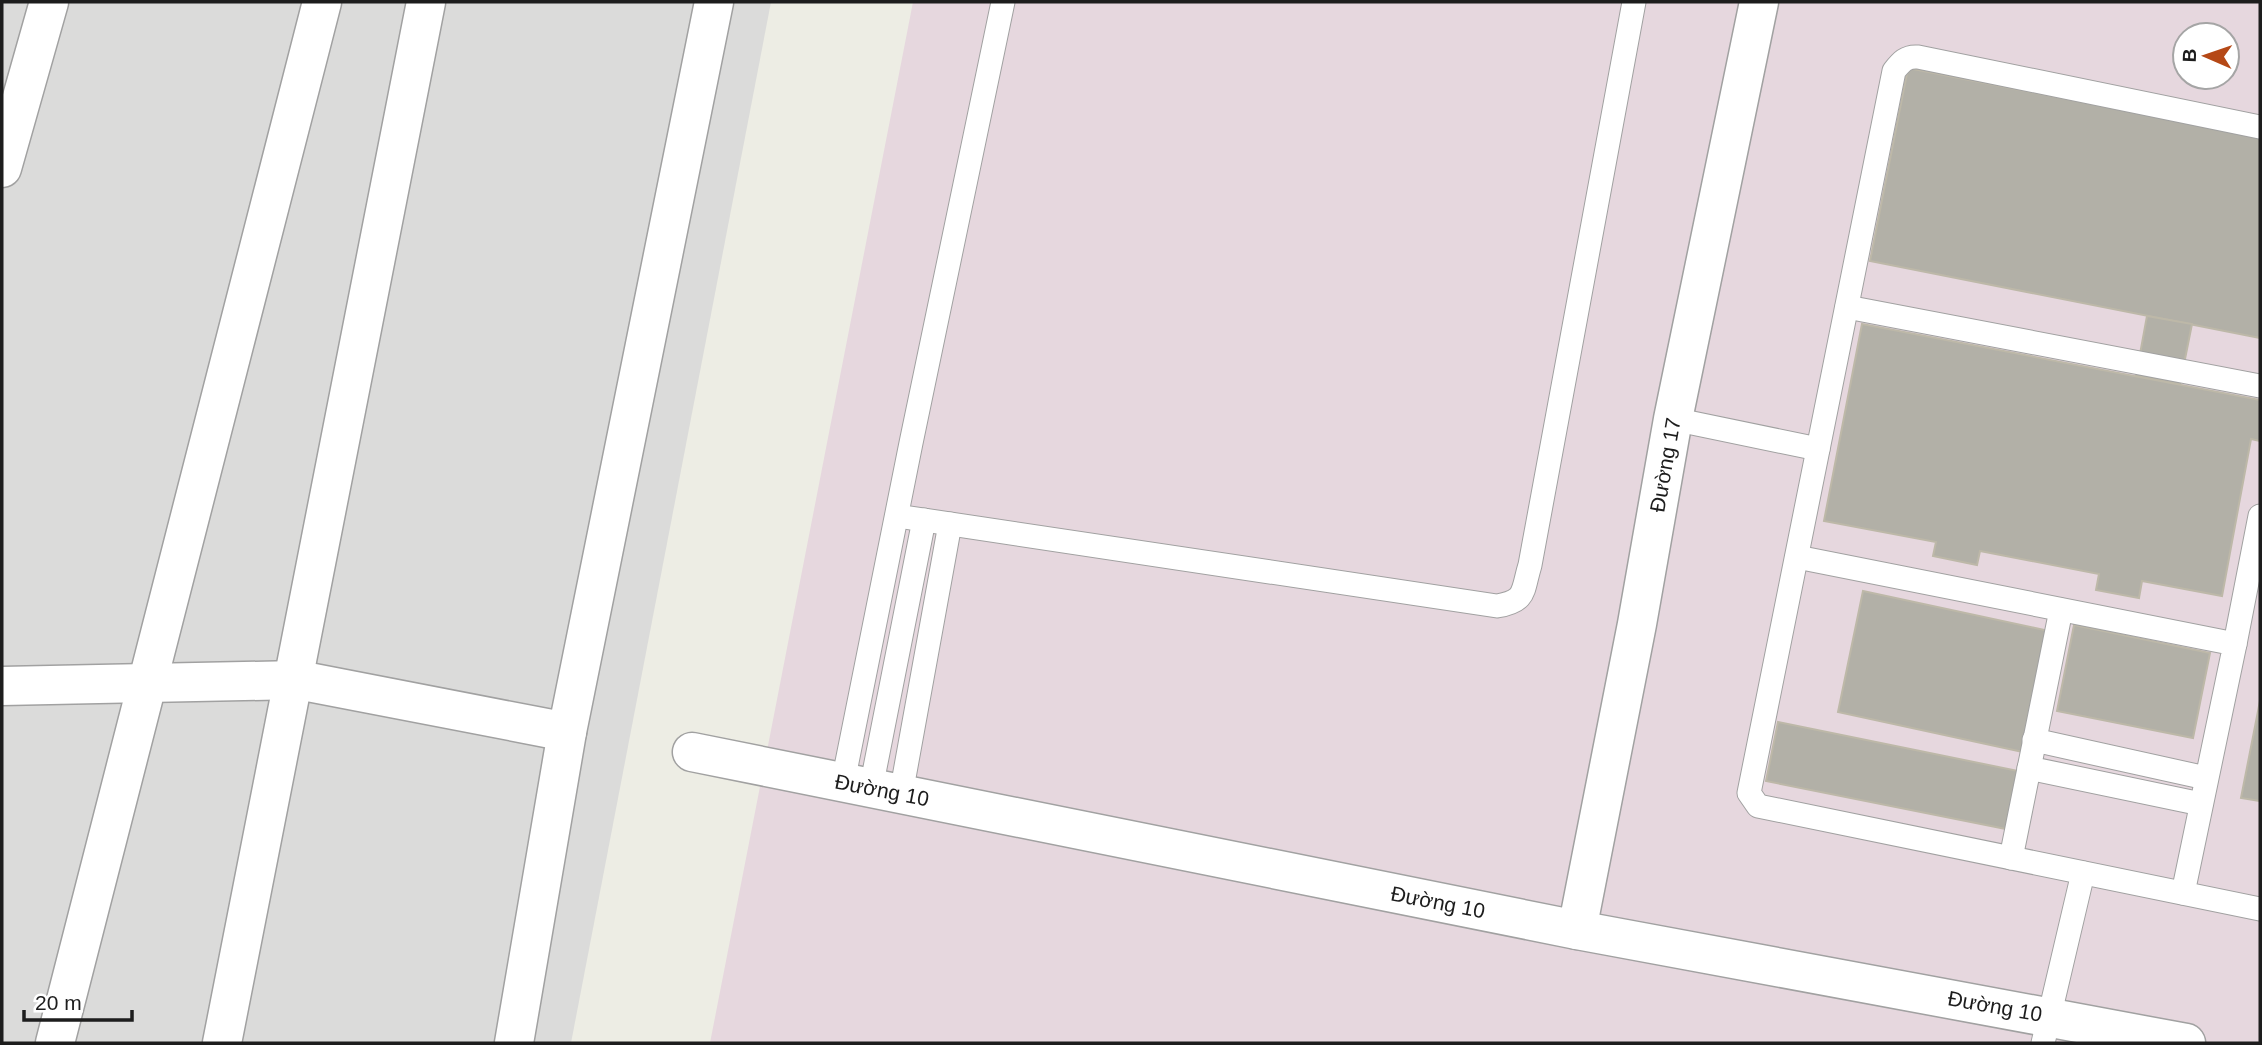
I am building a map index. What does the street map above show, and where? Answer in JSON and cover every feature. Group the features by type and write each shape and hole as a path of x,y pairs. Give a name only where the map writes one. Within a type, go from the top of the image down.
{"street":[{"path":"2,168 49,2"},
{"path":"55,1043 322,2"},
{"path":"222,1043 426,2"},
{"path":"514,1043 566,733 714,2"},
{"name":"Đường 17","path":"1577,930 1637,624 1673,419 1759,2"},
{"path":"2,685 293,680 566,733"},
{"name":"Đường 10","path":"692,752 1577,930 2046,1030 2186,1043"}],"lane":[{"path":"872,788 897,516 1003,2"},
{"path":"897,516 1497,606 1514,603 1521,595 1530,565 1634,2"},
{"path":"2260,127 1910,57 1900,62 1894,71 1749,793 1758,806 2260,909"},
{"path":"1847,307 2260,386"},
{"path":"1673,419 1818,449"},
{"path":"2183,893 2260,516"},
{"path":"872,788 924,520"},
{"path":"872,788 950,524"},
{"path":"1797,557 2235,644"},
{"path":"2011,858 2061,610"},
{"path":"2035,740 2206,778"},
{"path":"2029,768 2201,804"},
{"path":"2046,1030 2083,873"}],"shaded area":[{"path":"2,2 771,2 571,1043 2,1043"},
{"path":"913,2 2260,2 2260,1043 710,1043"}],"building":[{"path":"1908,68 2260,137 2260,338 1870,261"},
{"path":"2147,316 2192,324 2180,384 2136,376"},
{"path":"1862,324 2260,400 2260,441 2251,439 2222,596 2142,581 2139,598 2096,590 2099,574 1980,551 1977,565 1933,556 1936,542 1824,521"},
{"path":"1863,591 2049,631 2023,752 1838,712"},
{"path":"2074,625 2210,653 2193,738 2057,711"},
{"path":"2260,701 2260,801 2241,798"},
{"path":"1778,722 2018,771 2006,829 1766,781"}]}
